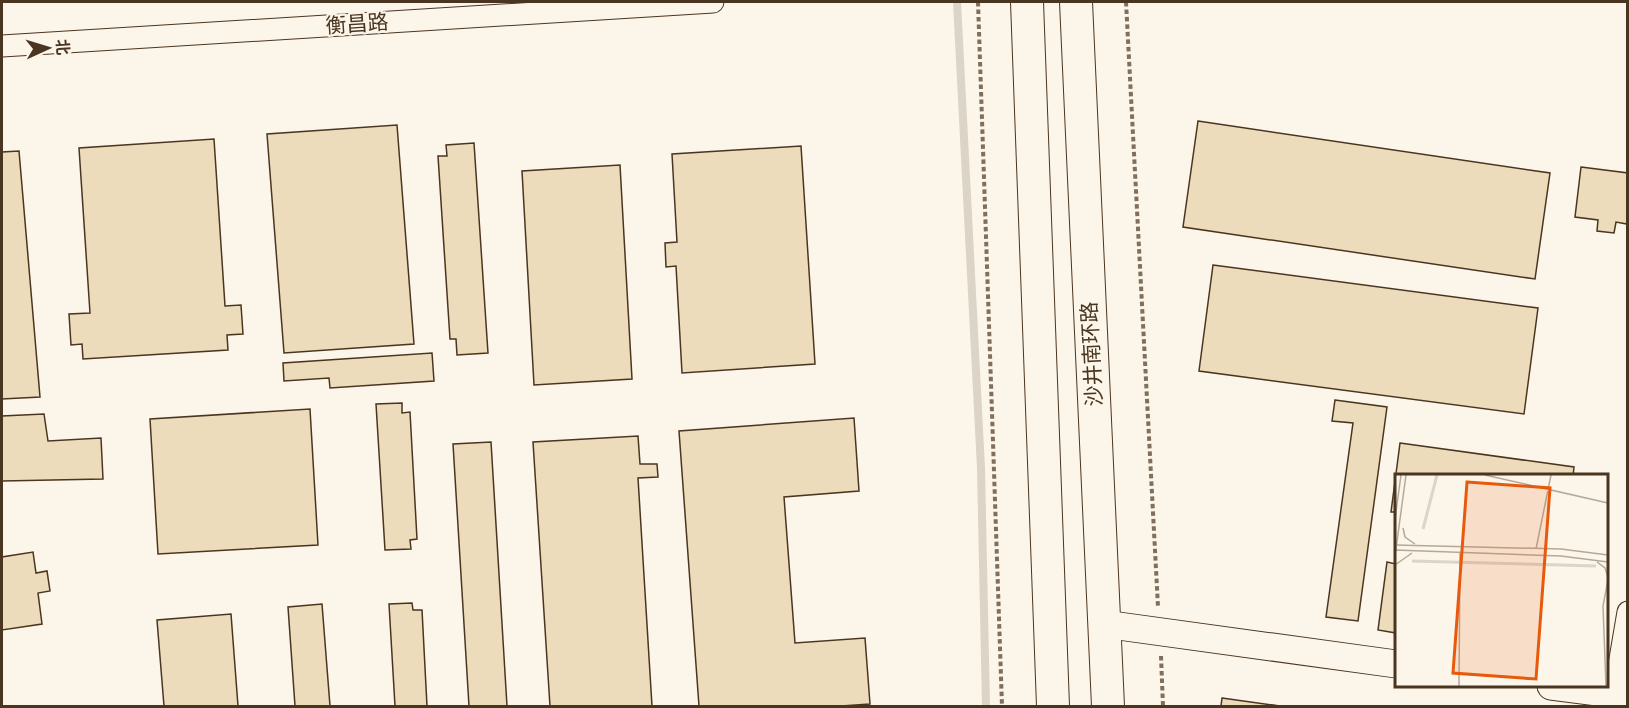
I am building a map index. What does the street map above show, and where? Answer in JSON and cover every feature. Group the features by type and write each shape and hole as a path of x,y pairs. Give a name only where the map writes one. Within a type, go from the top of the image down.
{"main road":[{"path":"1027,2 1053,706"},
{"name":"沙井南环路","path":"1076,2 1108,706"}],"street":[{"name":"衡昌路","path":"2,46 713,2"},
{"path":"1556,687 1618,699 1628,612"},
{"path":"1104,624 1395,664"}],"path":[{"path":"978,2 1002,706"},
{"path":"1126,2 1163,706"}],"building":[{"path":"1198,121 1550,173 1535,279 1183,227"},
{"path":"397,125 414,344 284,353 267,134"},
{"path":"214,139 225,306 241,305 243,334 227,335 228,350 83,359 82,344 71,345 69,314 90,313 79,148"},
{"path":"474,143 488,353 457,355 456,339 450,339 438,156 447,156 446,145"},
{"path":"801,146 815,364 682,373 676,266 666,267 665,243 677,242 672,154"},
{"path":"19,151 40,397 2,399 2,152"},
{"path":"620,165 632,379 534,385 522,171"},
{"path":"1581,167 1628,173 1627,224 1616,222 1614,233 1597,231 1598,220 1575,217"},
{"path":"1213,265 1538,308 1524,414 1199,371"},
{"path":"432,353 434,381 330,388 329,378 284,381 283,363"},
{"path":"1335,400 1387,407 1358,621 1326,617 1353,423 1332,421"},
{"path":"402,403 402,413 410,412 417,539 410,540 411,549 385,550 376,404"},
{"path":"310,409 318,545 158,554 150,419"},
{"path":"44,414 48,441 101,438 103,479 2,481 2,416"},
{"path":"854,418 859,491 784,497 795,643 865,638 870,704 699,706 679,431"},
{"path":"638,436 640,464 657,464 658,477 638,478 652,706 550,706 533,442"},
{"path":"491,442 507,706 469,706 453,444"},
{"path":"1400,443 1574,467 1573,474 1396,474"},
{"path":"1395,481 1395,512 1391,512"},
{"path":"33,552 36,573 47,571 50,591 38,593 42,624 2,630 2,557"},
{"path":"1387,562 1395,564 1395,633 1378,630"},
{"path":"412,603 413,610 422,610 427,706 395,706 389,604"},
{"path":"322,604 330,706 295,706 288,607"},
{"path":"231,614 238,706 164,706 157,620"},
{"path":"1222,698 1280,706 1221,706"}],"waterway":[{"path":"957,2 981,468 986,706"}]}
